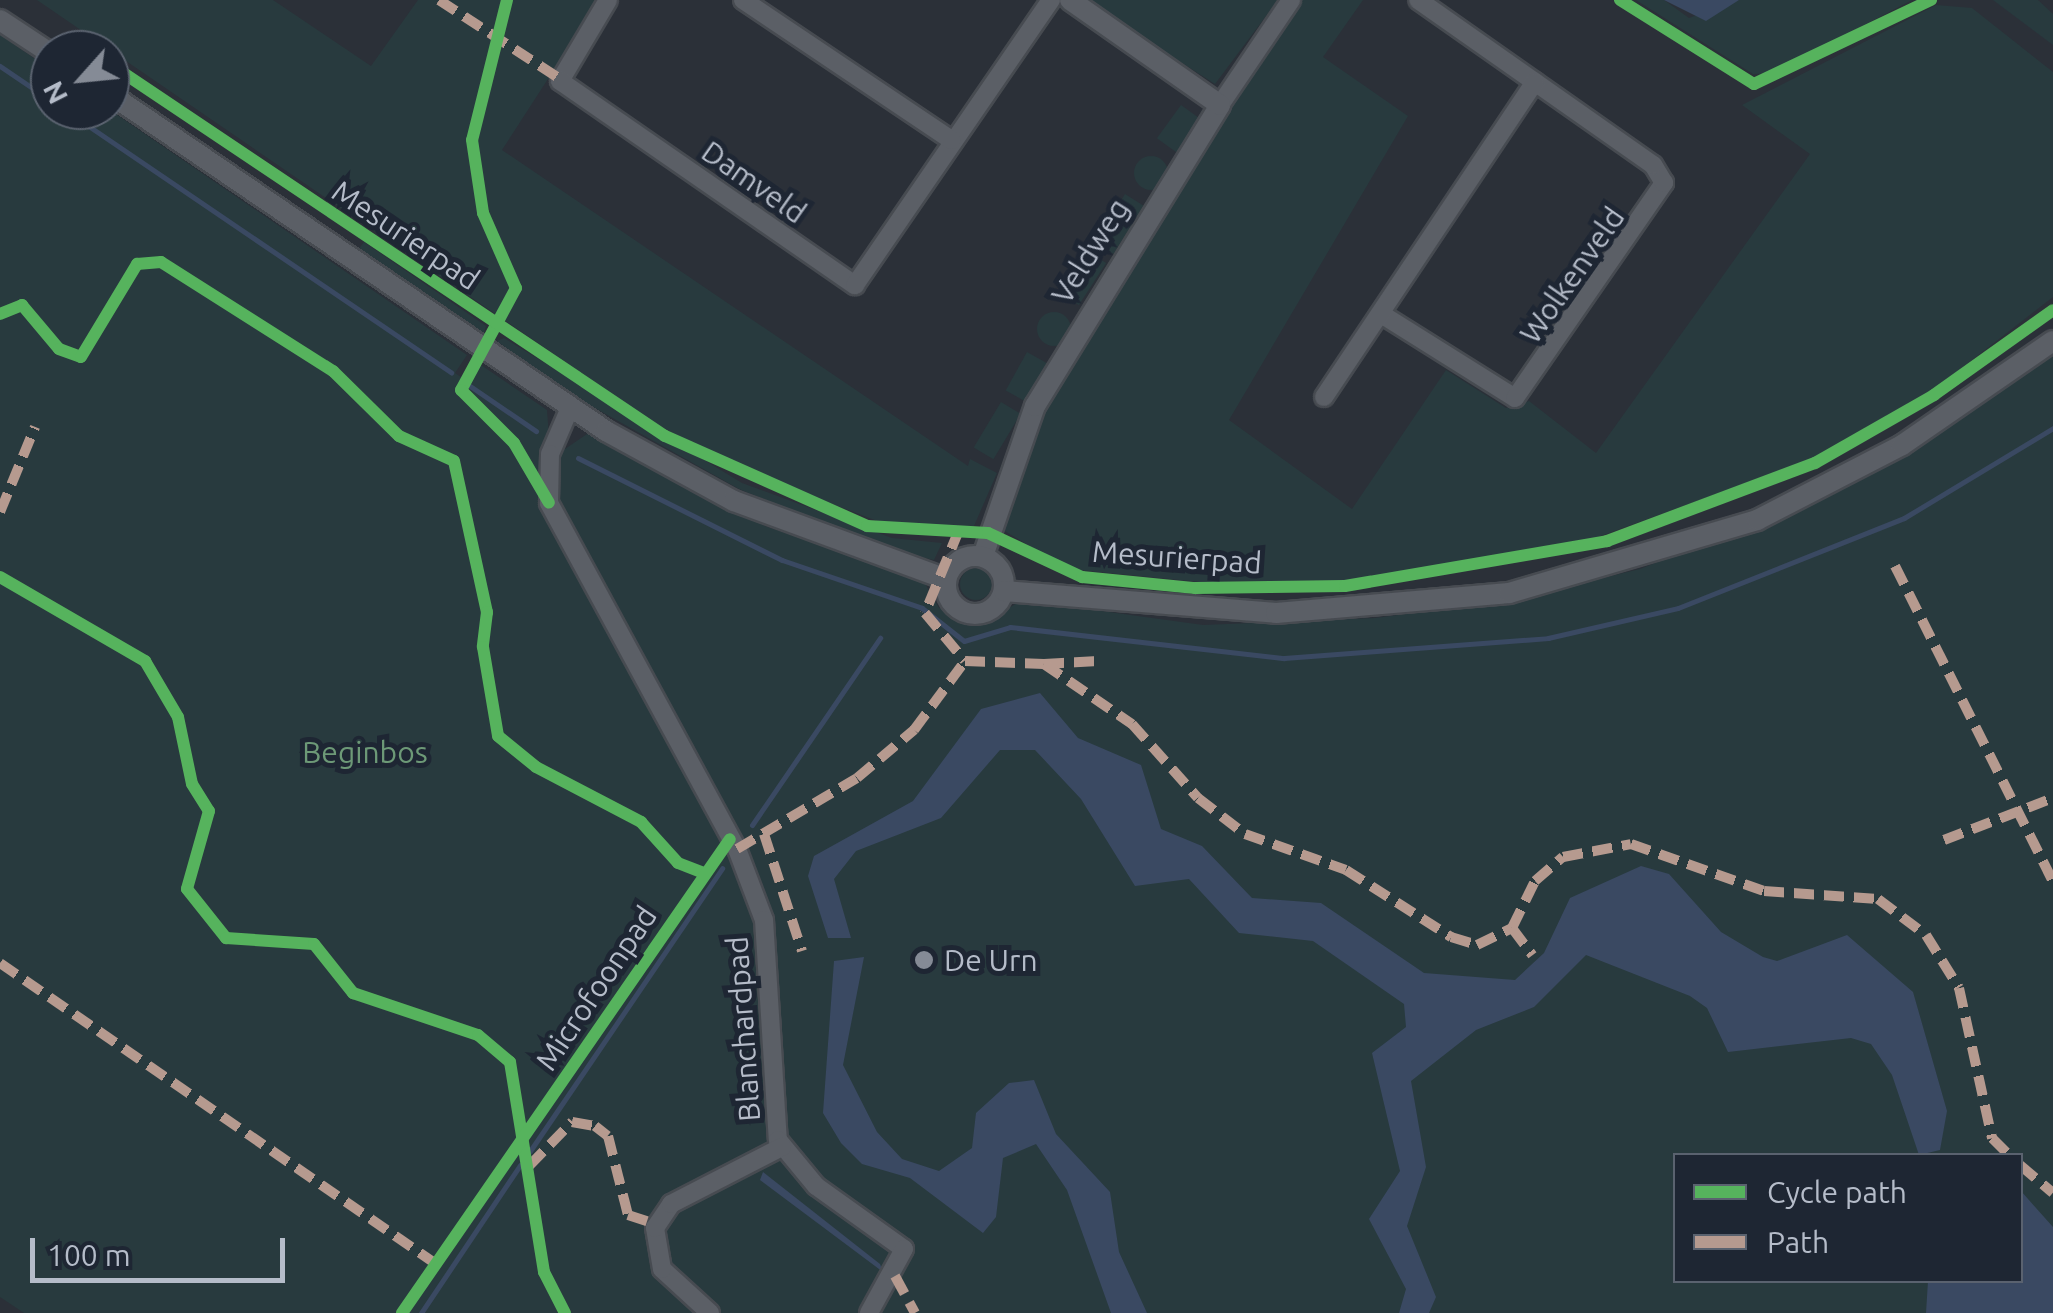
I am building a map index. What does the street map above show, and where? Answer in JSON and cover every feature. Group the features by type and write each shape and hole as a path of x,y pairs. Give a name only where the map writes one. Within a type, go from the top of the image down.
{"street":[{"name":"Damveld","path":"608,0 560,81 855,284 1051,0"},
{"path":"743,0 951,140"},
{"path":"1070,0 1220,105"},
{"name":"Veldweg","path":"982,556 1043,390 1220,105 1291,0"},
{"name":"Wolkenveld","path":"1381,314 1515,398 1661,196 1653,165 1418,0"},
{"path":"0,20 30,40"},
{"path":"1324,397 1535,82"},
{"path":"130,108 570,410 734,502 946,580"},
{"path":"946,580 950,599 974,614 1004,591 1276,613 1509,593 1757,520 1934,425 2053,341"},
{"name":"Blanchardpad","path":"570,410 550,454 549,503 753,884 768,955 782,1147 816,1186 904,1250 869,1313"},
{"path":"946,580 964,558 982,556 998,566 1004,591"},
{"path":"710,1313 662,1268 654,1228 672,1204 782,1147"}],"green space":[{"path":"37,0 273,0 371,66 418,0 599,0 502,150 968,466 970,459 997,473 974,526 896,528 745,471 656,424 130,64 130,30 81,30"},
{"path":"1083,0 1278,0 1215,84"},
{"path":"1299,0 1363,0 1323,57 1408,116 1229,420 1352,509 1446,370 1506,408 1529,401 1596,453 1810,154 1742,105 1936,5 1972,8 2053,72 2053,297 1936,388 1813,459 1587,541 1369,580 1200,582 1068,569 1003,530 1013,483 1057,379"},
{"path":"1636,0 1664,0 1689,18 1739,0 1912,0 1773,73 1753,74"},
{"path":"1993,0 2038,0 2053,14 2053,45"},
{"name":"Beginbos","path":"0,35 30,55 30,130 130,130 130,124 467,355 455,373 468,382 481,365 547,410 549,437 565,449 587,434 598,438 765,526 923,580 939,608 989,620 1022,600 1203,625 1375,618 1507,601 1640,569 1844,488 2053,352 2053,1313 24,1313 0,1297"},
{"path":"1181,105 1200,119 1176,152 1157,138"},
{"path":"1151,156 1163,161 1168,173 1163,185 1151,190 1139,185 1134,173 1139,161"},
{"path":"1125,194 1144,206 1113,254 1095,242"},
{"path":"364,242 486,326 484,333 358,250"},
{"path":"1086,250 1106,263 1079,305 1059,292"},
{"path":"1054,312 1066,317 1071,329 1066,341 1054,346 1042,341 1037,329 1042,317"},
{"path":"504,338 742,483 892,538 942,543 934,560 889,550 739,489 563,390 497,341"},
{"path":"1027,352 1047,363 1026,402 1006,390"},
{"path":"1001,402 1021,414 993,459 974,447"},
{"path":"976,568 988,572 992,584 988,596 976,600 964,596 960,584 964,572"}],"water":[{"path":"1664,0 1739,0 1706,21"},
{"path":"1040,693 1078,738 1141,765 1161,829 1202,846 1252,898 1321,903 1424,973 1515,980 1544,953 1570,898 1641,866 1669,874 1721,932 1763,957 1777,961 1847,935 1913,992 1947,1111 1940,1150 1918,1153 1892,1075 1871,1044 1851,1038 1728,1052 1707,1008 1690,996 1586,955 1534,1007 1476,1030 1411,1081 1426,1167 1407,1226 1436,1297 1429,1313 1399,1313 1406,1289 1369,1219 1400,1171 1372,1053 1406,1027 1404,1004 1313,941 1239,933 1189,879 1135,886 1081,799 1035,750 1000,750 941,818 856,851 834,879 851,938 828,938 808,876 814,856 913,801 981,709"},
{"path":"864,957 843,1065 877,1132 902,1159 939,1171 972,1148 976,1113 1009,1083 1034,1080 1056,1134 1110,1192 1119,1252 1147,1313 1111,1313 1067,1190 1036,1144 1003,1158 996,1217 983,1233 910,1178 862,1164 841,1143 823,1113 834,961"},
{"path":"763,1172 880,1264 883,1272 760,1180"},
{"path":"2023,1193 2053,1227 2053,1313 1926,1313 1928,1283 2023,1283"}],"waterway":[{"path":"0,66 30,86"},
{"path":"94,130 451,372"},
{"path":"470,386 536,431"},
{"path":"578,458 782,560 922,608 964,641 1010,627 1284,658 1548,638 1678,608 1904,518 2053,428"},
{"path":"752,825 880,638"},
{"path":"530,1151 722,868"},
{"path":"421,1313 520,1165"}],"marked path":[{"path":"439,0 557,77"},
{"path":"0,512 35,427"},
{"path":"959,530 925,613 965,661"},
{"path":"1895,566 2053,882"},
{"path":"737,849 857,778 914,730 965,661 1044,664 1132,724 1198,798 1245,834 1346,870 1451,937 1477,945 1512,928 1532,955"},
{"path":"1044,664 1098,661"},
{"path":"1944,840 2053,798"},
{"path":"764,834 802,951"},
{"path":"1512,928 1535,881 1563,857 1631,844 1764,891 1878,899 1926,935 1959,988 1992,1138 2007,1153"},
{"path":"0,963 436,1264"},
{"path":"529,1166 572,1122 595,1126 608,1136 628,1215 656,1224"},
{"path":"2023,1168 2053,1193"},
{"path":"895,1276 915,1313"}],"cycle path":[{"name":"Mesurierpad","path":"507,0 472,140 483,213 516,288 461,390 514,443 549,503"},
{"path":"1620,0 1754,84 1931,0"},
{"name":"Mesurierpad","path":"130,77 665,436 867,526 988,533 1082,577 1195,588 1345,586 1607,541 1815,463 1934,395 2053,310"},
{"path":"0,314 22,305 59,349 81,357 137,264 161,262 333,371 399,436 454,461 487,612 483,647 498,736 536,767 641,822 678,863 704,873"},
{"name":"Microfoonpad","path":"0,577 145,661 178,717 192,784 209,811 187,889 226,938 314,944 353,993 478,1035 510,1062 544,1272 565,1313"},
{"name":"Microfoonpad","path":"402,1313 730,839"}],"place":[{"name":"De Urn","path":"924,960"}]}
